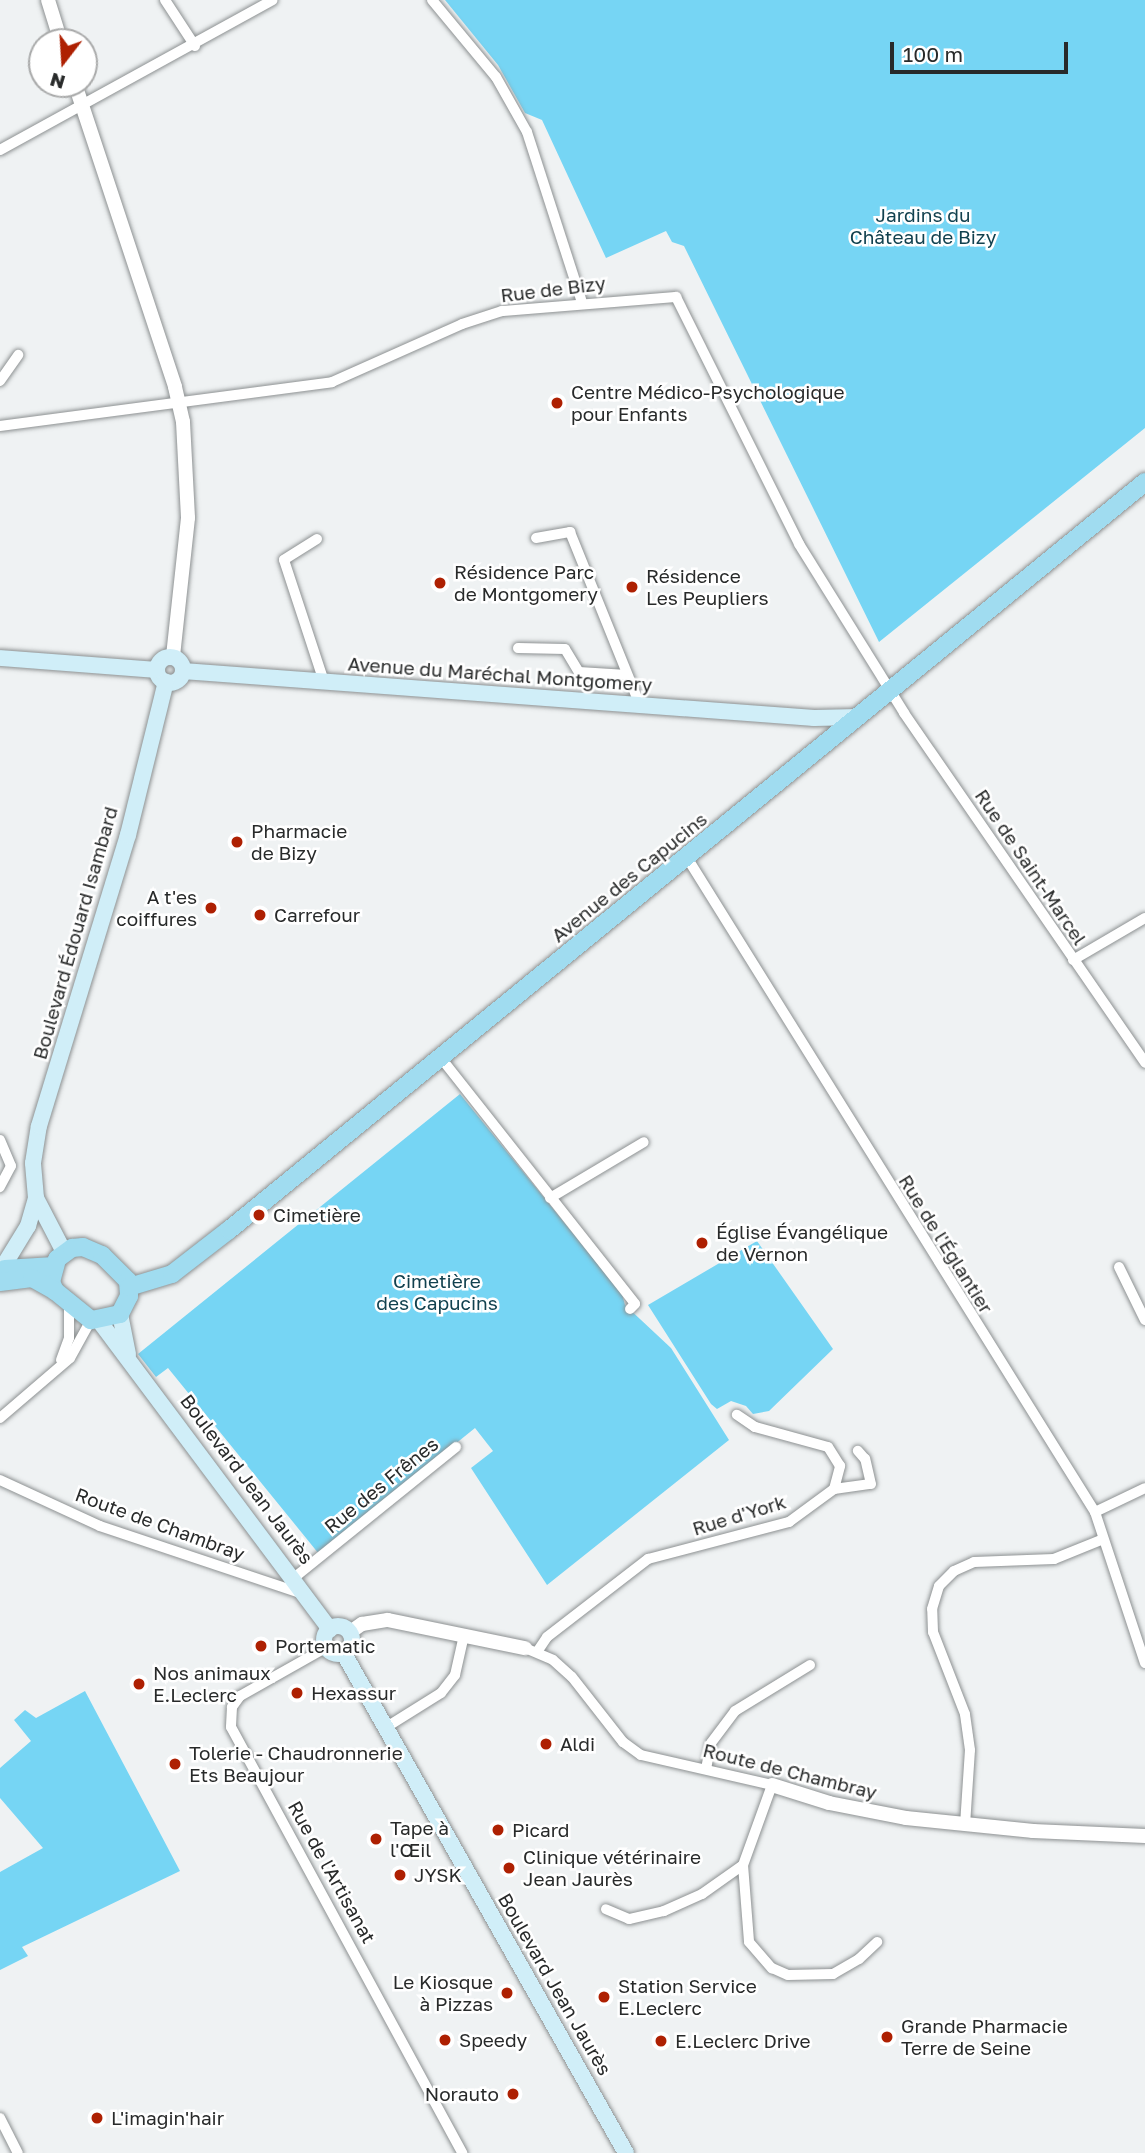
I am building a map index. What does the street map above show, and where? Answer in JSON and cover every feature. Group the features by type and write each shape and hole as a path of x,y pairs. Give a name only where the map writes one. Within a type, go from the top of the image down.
{"main road":[{"name":"Avenue des Capucins","path":"130,1287 172,1274 1142,490"},
{"path":"0,658 161,676 177,681 183,671 173,657 161,660 161,676"},
{"name":"Avenue du Maréchal Montgomery","path":"183,671 814,718 858,717"},
{"name":"Boulevard Édouard Isambard","path":"59,1259 36,1198 33,1163 40,1126 128,835 161,676"},
{"path":"814,718 831,740"},
{"name":"Boulevard Édouard Isambard","path":"0,1270 28,1226 36,1198"},
{"path":"0,1270 59,1259 83,1247 112,1263 130,1287 120,1314 96,1321 69,1307 55,1291 32,1278 0,1282"},
{"path":"55,1291 59,1259"},
{"name":"Boulevard Jean Jaurès","path":"120,1314 128,1356"},
{"name":"Boulevard Jean Jaurès","path":"96,1321 128,1356 295,1577 330,1629"},
{"path":"341,1627 349,1633 351,1644 344,1653 327,1647 325,1636 330,1629 341,1627"},
{"name":"Boulevard Jean Jaurès","path":"344,1653 626,2153"}],"street":[{"path":"48,0 57,28"},
{"path":"165,0 195,46"},
{"path":"0,150 195,46 273,0"},
{"path":"432,0 496,78 527,132 582,302"},
{"path":"80,98 178,401 188,518 173,657"},
{"name":"Rue de Bizy","path":"0,426 332,382 462,324 502,312 668,294 681,301 799,544 890,691"},
{"path":"0,381 18,355"},
{"path":"536,538 570,531 640,705"},
{"path":"317,539 284,560 324,682"},
{"path":"517,648 565,649 579,672 627,675"},
{"name":"Rue de Saint-Marcel","path":"890,691 1145,1063"},
{"name":"Rue de l'Églantier","path":"686,856 1094,1512 1101,1540 1145,1663"},
{"path":"1073,960 1145,918"},
{"path":"441,1058 635,1304 630,1309"},
{"path":"0,1140 11,1166 0,1187"},
{"path":"550,1198 644,1142"},
{"path":"1119,1267 1145,1320"},
{"path":"55,1372 69,1338 69,1307"},
{"path":"0,1418 70,1358 96,1321"},
{"path":"737,1415 755,1427 828,1447 840,1466 834,1489 871,1485 865,1459 858,1451"},
{"name":"Rue des Frênes","path":"295,1577 456,1447"},
{"name":"Route de Chambray","path":"0,1480 100,1526 309,1597"},
{"path":"1094,1512 1145,1488"},
{"name":"Rue d'York","path":"531,1650 648,1559 789,1522 834,1489"},
{"path":"965,1825 970,1750 965,1714 933,1632 932,1609 939,1586 954,1571 974,1562 1055,1559 1101,1540"},
{"name":"Route de Chambray","path":"349,1633 362,1624 388,1620 531,1650 572,1677 623,1742 641,1755 772,1786 829,1804 965,1825 1145,1836"},
{"path":"1132,1625 1145,1621"},
{"path":"385,1728 441,1693 454,1675 464,1635"},
{"name":"Rue de l'Artisanat","path":"327,1647 240,1696 232,1707 232,1727 462,2153"},
{"path":"706,1769 711,1743 735,1712 810,1665"},
{"path":"772,1786 743,1866 749,1942 772,1968 788,1975 833,1974 859,1959 877,1942"},
{"path":"606,1909 629,1919 664,1911 702,1894 743,1866"},
{"path":"0,2118 18,2153"}],"green space":[{"name":"Jardins du Château de Bizy","path":"445,0 1145,0 1145,428 879,642 684,246 672,242 666,231 606,258 542,120 525,113 498,65"},
{"name":"Cimetière des Capucins","path":"460,1094 622,1294 625,1305 671,1348 729,1440 547,1585 471,1468 493,1451 475,1428 319,1554 168,1368 156,1377 138,1354"},
{"path":"757,1241 833,1349 769,1411 753,1414 746,1406 731,1401 717,1409 711,1404 648,1305"},
{"path":"85,1691 180,1871 22,1947 28,1956 0,1970 0,1872 43,1848 0,1798 0,1768 31,1741 14,1720 25,1710 36,1718"}],"place":[{"name":"Centre Médico-Psychologique pour Enfants","path":"557,403"},
{"name":"Résidence Parc de Montgomery","path":"440,583"},
{"name":"Résidence Les Peupliers","path":"632,587"},
{"name":"Pharmacie de Bizy","path":"237,842"},
{"name":"A t'es coiffures","path":"211,908"},
{"name":"Carrefour","path":"260,915"},
{"name":"Cimetière","path":"259,1215"},
{"name":"Église Évangélique de Vernon","path":"702,1243"},
{"name":"Portematic","path":"261,1646"},
{"name":"Nos animaux E.Leclerc","path":"139,1684"},
{"name":"Hexassur","path":"297,1693"},
{"name":"Aldi","path":"546,1744"},
{"name":"Tolerie - Chaudronnerie Ets Beaujour","path":"175,1764"},
{"name":"Picard","path":"498,1830"},
{"name":"Tape à l'Œil","path":"376,1839"},
{"name":"Clinique vétérinaire Jean Jaurès","path":"509,1868"},
{"name":"JYSK","path":"400,1875"},
{"name":"Le Kiosque à Pizzas","path":"507,1993"},
{"name":"Station Service E.Leclerc","path":"604,1997"},
{"name":"Grande Pharmacie Terre de Seine","path":"887,2037"},
{"name":"Speedy","path":"445,2040"},
{"name":"E.Leclerc Drive","path":"661,2041"},
{"name":"Norauto","path":"513,2094"},
{"name":"L'imagin'hair","path":"97,2118"}]}
